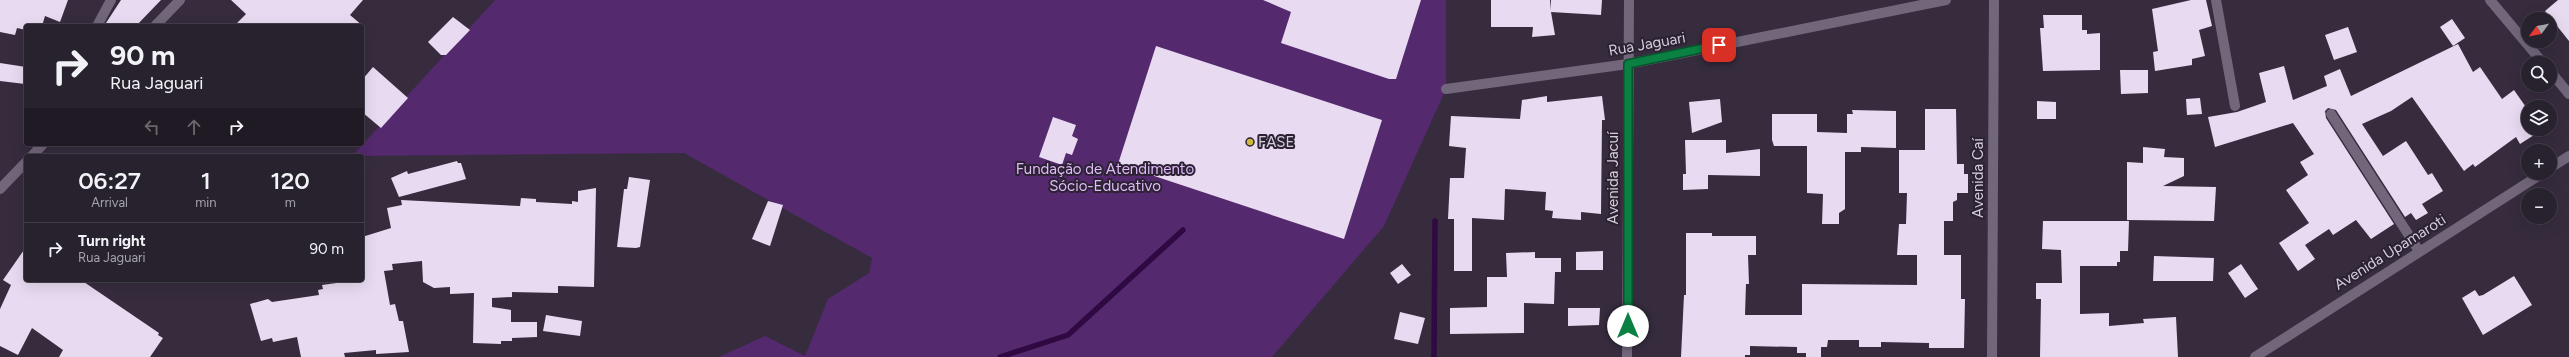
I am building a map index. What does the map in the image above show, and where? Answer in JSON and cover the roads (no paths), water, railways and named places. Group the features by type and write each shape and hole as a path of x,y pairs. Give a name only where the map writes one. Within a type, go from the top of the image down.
{"street":[{"path":"98,24 111,0"},
{"path":"158,24 180,0"},
{"name":"Avenida Jacuí","path":"1627,357 1629,0"},
{"name":"Rua Jaguari","path":"1446,89 1628,64 1946,0"},
{"name":"Avenida Caí","path":"1992,357 1994,0"},
{"path":"2216,0 2235,106"},
{"path":"2490,0 2537,56"},
{"path":"2557,79 2569,94"},
{"path":"2331,114 2420,251"},
{"path":"34,154 41,146"},
{"path":"2557,164 2569,156"},
{"path":"0,189 24,164"},
{"name":"Avenida Upamaroti","path":"2255,357 2531,180"}],"waterway":[{"path":"1434,357 1435,221"},
{"path":"1000,357 1068,335 1183,230"}],"place":[{"name":"FASE","path":"1250,142"}],"park label":[{"name":"Fundação de Atendimento Sócio-Educativo","path":"1105,178"}]}
